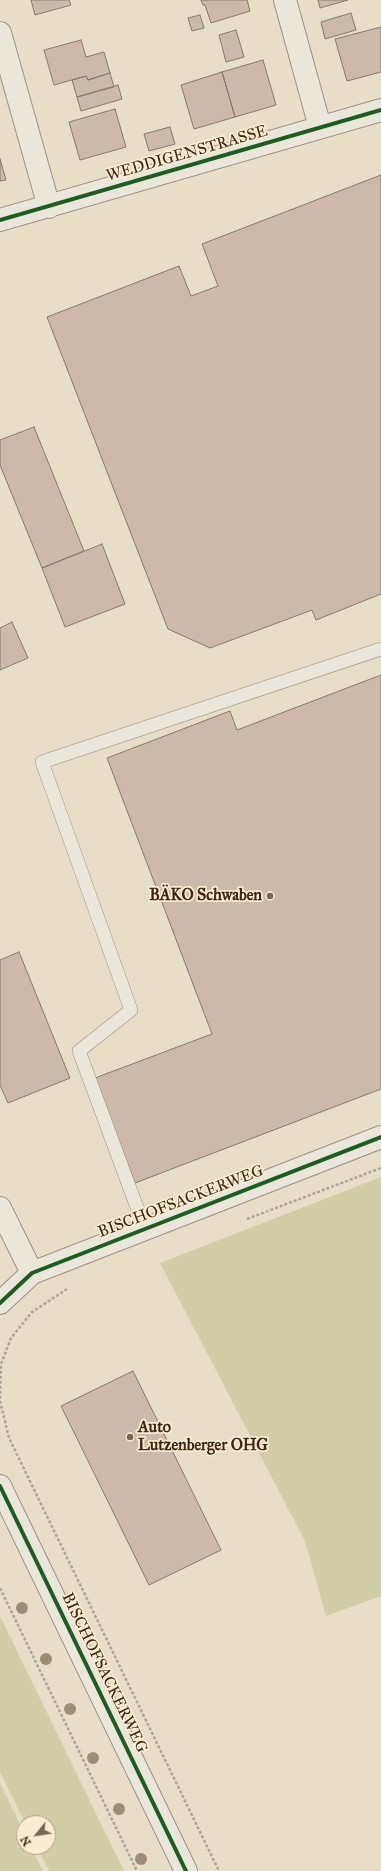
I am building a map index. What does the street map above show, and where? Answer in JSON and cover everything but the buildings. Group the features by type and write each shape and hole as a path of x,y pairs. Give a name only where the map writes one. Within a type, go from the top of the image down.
{"street":[{"path":"285,0 320,127"},
{"path":"0,33 49,206"},
{"name":"WEDDIGENSTRASSE","path":"0,220 381,110"},
{"name":"BISCHOFSACKERWEG","path":"0,1303 32,1273 381,1138"},
{"path":"0,1208 32,1273"},
{"name":"BISCHOFSACKERWEG","path":"0,1486 186,1871"}],"lane":[{"path":"145,1229 79,1051 131,1010 42,762 381,649"}],"path":[{"path":"240,1222 381,1168"},
{"path":"68,1288 32,1312 11,1338 1,1364 0,1401 9,1438 219,1871"},
{"path":"0,1588 137,1871"}],"shaded area":[{"path":"381,1177 381,1596 326,1616 305,1541 160,1263"},
{"path":"0,1616 124,1871 49,1871 41,1855 56,1855 56,1815 21,1815 0,1772"},
{"path":"0,1783 16,1816 16,1855 35,1855 43,1871 0,1871"}],"cycle path":[{"path":"0,220 381,110"},
{"path":"0,1303 32,1273 381,1137"},
{"path":"0,1486 186,1871"}],"place":[{"name":"BÄKO Schwaben","path":"270,896"},
{"name":"Auto Lutzenberger OHG","path":"130,1437"}]}
